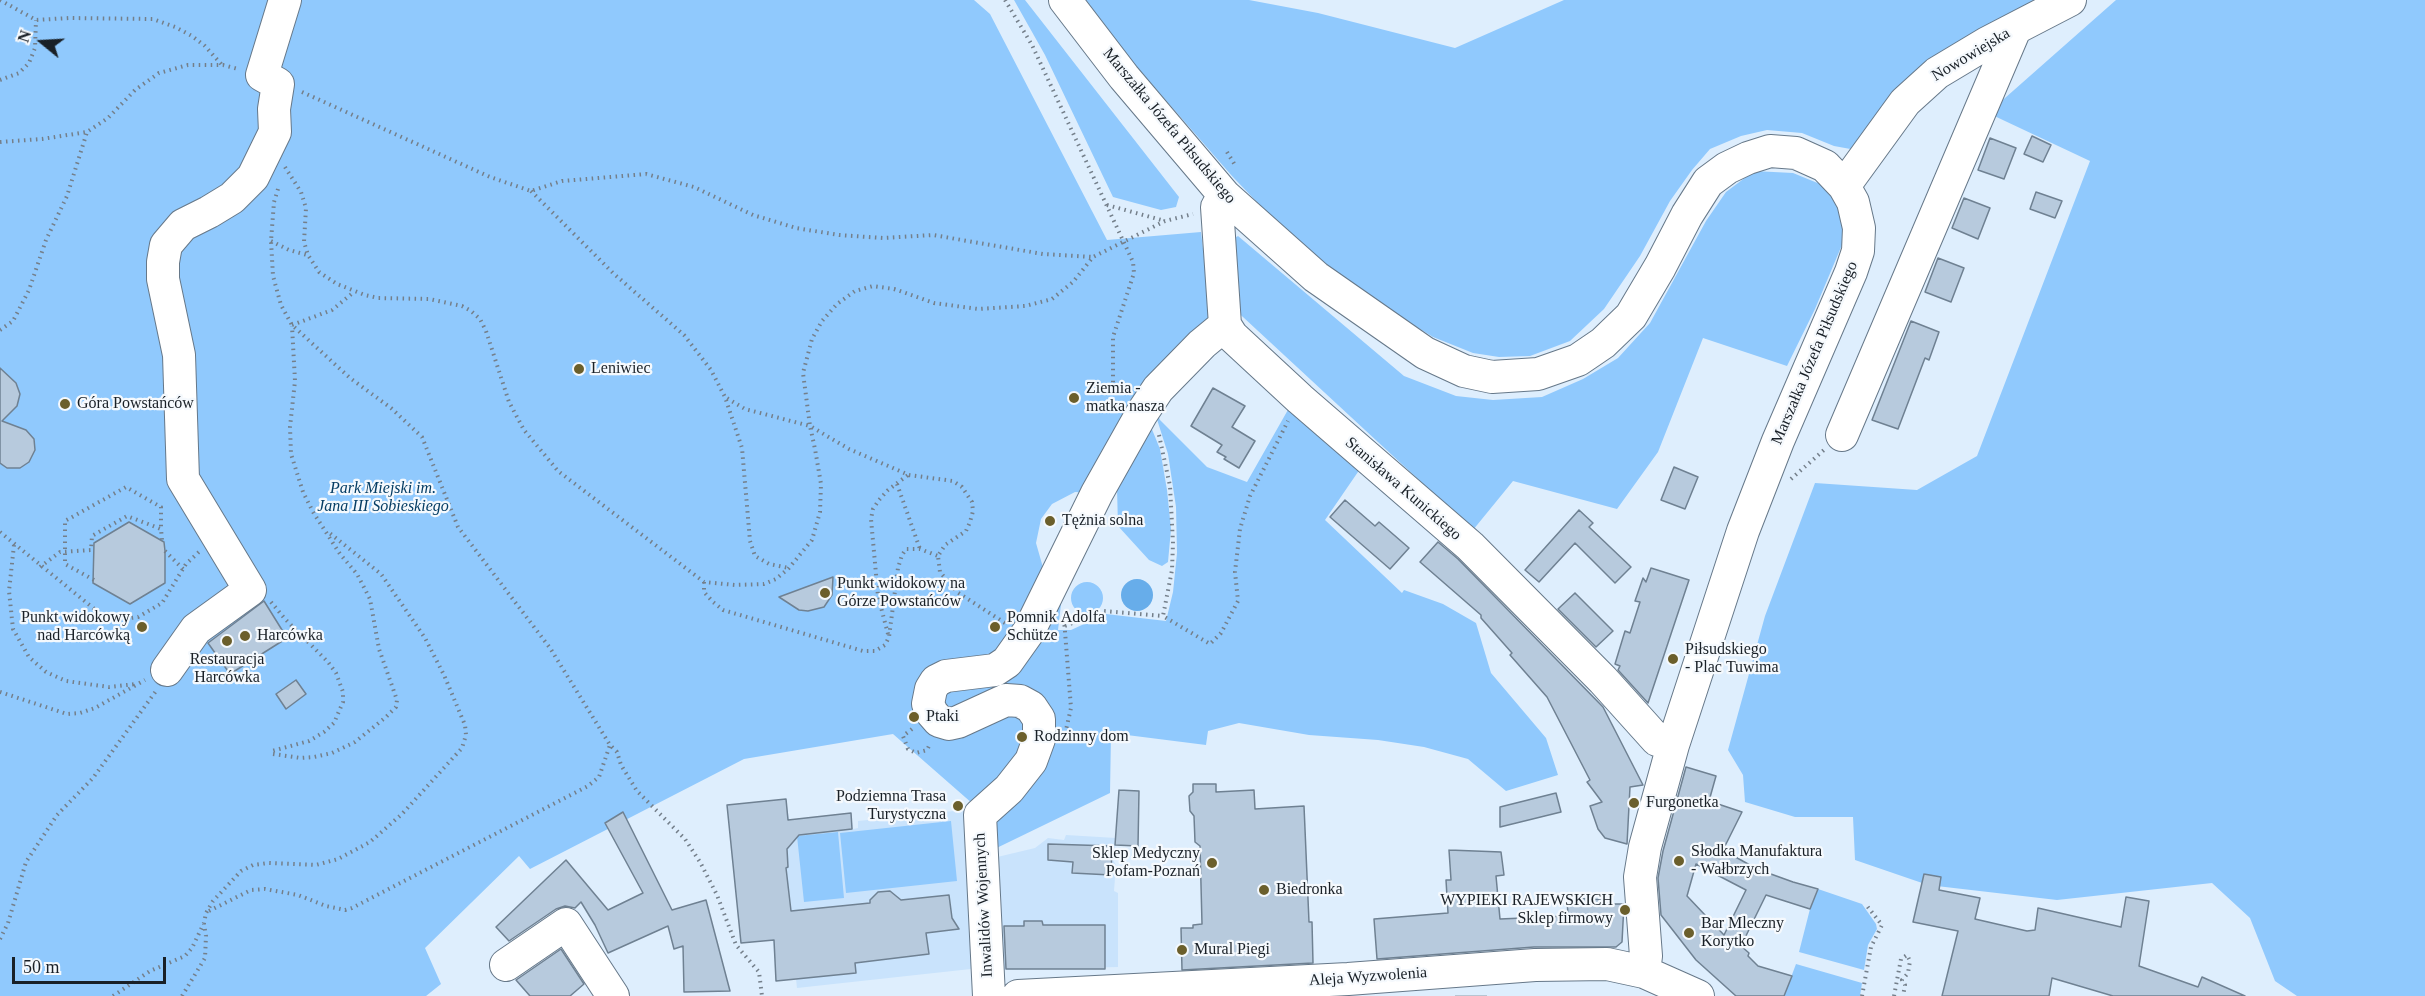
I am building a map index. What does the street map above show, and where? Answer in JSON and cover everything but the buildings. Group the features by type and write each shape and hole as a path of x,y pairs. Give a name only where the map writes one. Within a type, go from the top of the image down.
{"street":[{"path":"167,670 196,629 250,590 183,479 179,355 163,279 163,262 166,245 183,225 232,198 253,177 275,132 270,80 285,0"},
{"name":"Marszałka Józefa Piłsudskiego","path":"1065,0 1221,201 1316,277 1425,353 1464,371 1492,377 1538,374 1578,360 1603,343 1631,316 1708,182 1726,168 1770,151 1796,153 1825,166 1845,186 1854,202 1859,228 1857,251 1851,272 1786,422 1743,531 1673,745 1641,863 1641,909 1646,956 1644,972"},
{"name":"Nowowiejska","path":"1845,186 1905,102 1937,73 2070,0"},
{"path":"1842,435 2015,29"},
{"path":"1221,201 1225,325"},
{"name":"Stanisława Kunickiego","path":"1225,325 1232,336 1300,399 1470,546 1595,672 1657,740 1673,745"},
{"name":"Inwalidów Wojennych","path":"989,996 980,815 1009,789 1031,761 1039,739 1040,719 1031,707 1020,701 1006,700 949,724 939,721 932,713 928,696 936,681 946,676 995,669 1007,662 1024,641 1107,473 1128,416 1202,344 1225,325"},
{"path":"506,965 566,924 613,996"},
{"name":"Aleja Wyzwolenia","path":"1018,996 1471,983 1607,964 1644,972 1698,996"}],"path":[{"path":"0,0 36,20 153,19 192,36 223,65"},
{"path":"1005,0 1032,45 1133,262 1134,273 1113,337 1128,416 1155,426 1162,443 1170,486 1173,522 1172,570 1163,616"},
{"path":"0,80 19,73 29,63 35,48 36,20"},
{"path":"0,142 42,139 87,132 108,118 135,90 159,73 188,65 223,65 270,80 342,109 490,177 531,191 614,273 684,335 711,370 725,397 742,448 749,530 755,556 769,564 789,568"},
{"path":"0,330 13,321 29,290 55,218 67,196 87,132"},
{"path":"280,175 283,164 301,192 306,208 304,242 308,255 319,272 354,292 378,298 429,299 471,310 480,319 486,331 509,402 524,430 541,452 583,492 704,582 735,585 764,584 776,579 789,568 812,540 820,512 821,484 803,373 812,339 822,321 837,304 855,291 873,286 894,289 934,303 978,309 1025,306 1052,298 1073,282 1093,257 1165,220 1221,201"},
{"path":"531,191 562,181 646,174 694,187 753,215 796,228 839,235 883,238 933,235 1043,254 1093,257"},
{"path":"279,182 274,202 271,241 273,276 280,306 292,325 350,378 391,408 422,437 458,527 549,648 610,745 617,752 621,765 637,791 685,840 700,862 717,895 735,945 759,972 762,996"},
{"path":"1106,205 1165,220"},
{"path":"271,241 289,250 308,255"},
{"path":"292,325 332,310 354,292"},
{"path":"250,590 261,589 285,619 328,662 336,673 343,692 343,702 334,723 309,741 272,750 273,754 301,758 332,753 355,742 370,731 396,706 397,700 379,649 370,599 357,574 340,554 303,492 291,454 290,427 296,381 292,325"},
{"path":"725,397 745,409 810,426 849,449 909,475 953,481 962,487 968,493 973,511 966,531 945,545 938,556 940,572 957,592 994,615 1024,641"},
{"path":"1065,626 1102,611 1163,616 1210,644 1221,633 1238,601 1235,572 1236,552 1250,496 1300,399"},
{"path":"1788,482 1842,435"},
{"path":"889,637 879,596 871,519 873,509 879,500 909,475"},
{"path":"897,484 920,549"},
{"path":"93,580 64,564 65,521 126,487 161,507 162,540"},
{"path":"40,567 60,552 91,550 92,536 127,516 160,529"},
{"path":"113,996 150,971 185,956 192,948 213,901 234,878 253,865 268,863 316,865 338,859 370,842 402,814 462,748 466,735 465,725 448,683 425,638 381,574 326,530"},
{"path":"0,532 40,567 98,612 116,620 138,617 162,603 185,567 165,551"},
{"path":"0,692 68,714 95,708 136,684 109,687 66,681 46,672 29,657 13,629 9,591 14,545"},
{"path":"704,582 704,592 713,602 733,612 863,651 875,651 885,645 889,637 898,568 902,555 906,549 920,549 938,556"},
{"path":"0,939 8,923 26,862 57,815 93,778 136,716"},
{"path":"206,913 251,890 265,889 298,895 326,906 345,910 352,908 588,786 600,777 610,745"},
{"path":"1862,996 1871,947 1882,926 1867,906"},
{"path":"182,996 205,958 204,923"},
{"path":"1900,975 1905,984 1901,996 1894,995 1900,975 1901,959 1907,955 1910,961 1908,973 1900,975"}],"shaded area":[{"path":"1137,579 1148,584 1153,595 1148,606 1137,611 1126,606 1121,595 1126,584"},
{"path":"786,799 789,820 793,819 799,823 851,813 853,829 858,828 858,821 973,809 980,968 797,988 796,979 776,981 773,940 741,943 727,805"},
{"path":"1066,835 1116,838 1113,860 1116,865 1114,891 1118,893 1118,967 993,970 989,859 1035,848 1048,838 1064,840"}],"green space":[{"name":"Park Miejski im. Jana III Sobieskiego","path":"0,0 974,0 990,14 1107,240 1201,232 1214,339 1154,404 1160,420 1207,467 1247,482 1289,408 1360,469 1325,520 1402,593 1404,590 1443,604 1476,623 1491,673 1546,738 1558,775 1506,791 1468,759 1424,747 1378,740 1309,735 1239,723 1208,731 1206,745 1111,733 1110,793 976,858 973,804 893,734 744,759 530,869 519,856 425,948 441,984 426,996 0,996","holes":["1155,413 1168,454 1176,507 1177,553 1173,592 1166,621 1106,614 1071,630 1058,630 1063,587 1044,571 1036,543 1041,519 1052,504 1075,492 1097,493"]},
{"path":"1014,0 1025,0 1179,197 1176,207 1161,210 1113,197 1045,55"},
{"path":"1086,0 1249,0 1318,13 1455,48 1564,0 2045,0 1856,150 1834,146 1802,133 1767,130 1741,136 1710,149 1670,201 1640,256 1604,309 1570,341 1530,356 1499,357 1473,353 1433,337 1319,267 1232,176 1135,65"},
{"path":"2116,0 2425,0 2425,996 2297,996 2275,981 2250,918 2212,883 2057,900 1928,885 1855,860 1853,817 1795,817 1745,802 1743,775 1728,750 1765,616 1815,483 1917,490 1977,456 2090,161 1988,113"},
{"path":"1754,171 1793,173 1820,184 1838,200 1847,233 1815,309 1787,366 1703,338 1658,452 1617,509 1513,481 1473,530 1230,305 1228,242 1238,236 1404,376 1456,396 1493,400 1542,397 1583,379 1618,358 1650,323 1706,221 1726,192"},
{"path":"1151,427 1160,449 1171,529 1168,562 1162,566 1149,560 1118,526 1117,488"},
{"path":"1087,582 1098,587 1103,598 1098,609 1087,614 1076,609 1071,598 1076,587"},
{"path":"951,821 957,881 846,893 840,833"},
{"path":"838,832 844,898 804,902 797,836"},
{"path":"1818,889 1862,904 1876,924 1877,929 1868,945 1864,970 1799,952 1810,909"},
{"path":"1796,964 1862,983 1860,996 1784,996"}],"place":[{"name":"Leniwiec","path":"579,369"},
{"name":"Ziemia - matka nasza","path":"1074,398"},
{"name":"Góra Powstańców","path":"65,404"},
{"name":"Tężnia solna","path":"1050,521"},
{"name":"Punkt widokowy na Górze Powstańców","path":"825,593"},
{"name":"Punkt widokowy nad Harcówką","path":"142,627"},
{"name":"Pomnik Adolfa Schütze","path":"995,627"},
{"name":"Harcówka","path":"245,636"},
{"name":"Restauracja Harcówka","path":"227,641"},
{"name":"Piłsudskiego - Plac Tuwima","path":"1673,659"},
{"name":"Ptaki","path":"914,717"},
{"name":"Rodzinny dom","path":"1022,737"},
{"name":"Furgonetka","path":"1634,803"},
{"name":"Podziemna Trasa Turystyczna","path":"958,806"},
{"name":"Słodka Manufaktura - Wałbrzych","path":"1679,861"},
{"name":"Sklep Medyczny Pofam-Poznań","path":"1212,863"},
{"name":"Biedronka","path":"1264,890"},
{"name":"WYPIEKI RAJEWSKICH Sklep firmowy","path":"1625,910"},
{"name":"Bar Mleczny Korytko","path":"1689,933"},
{"name":"Mural Piegi","path":"1182,950"}]}
